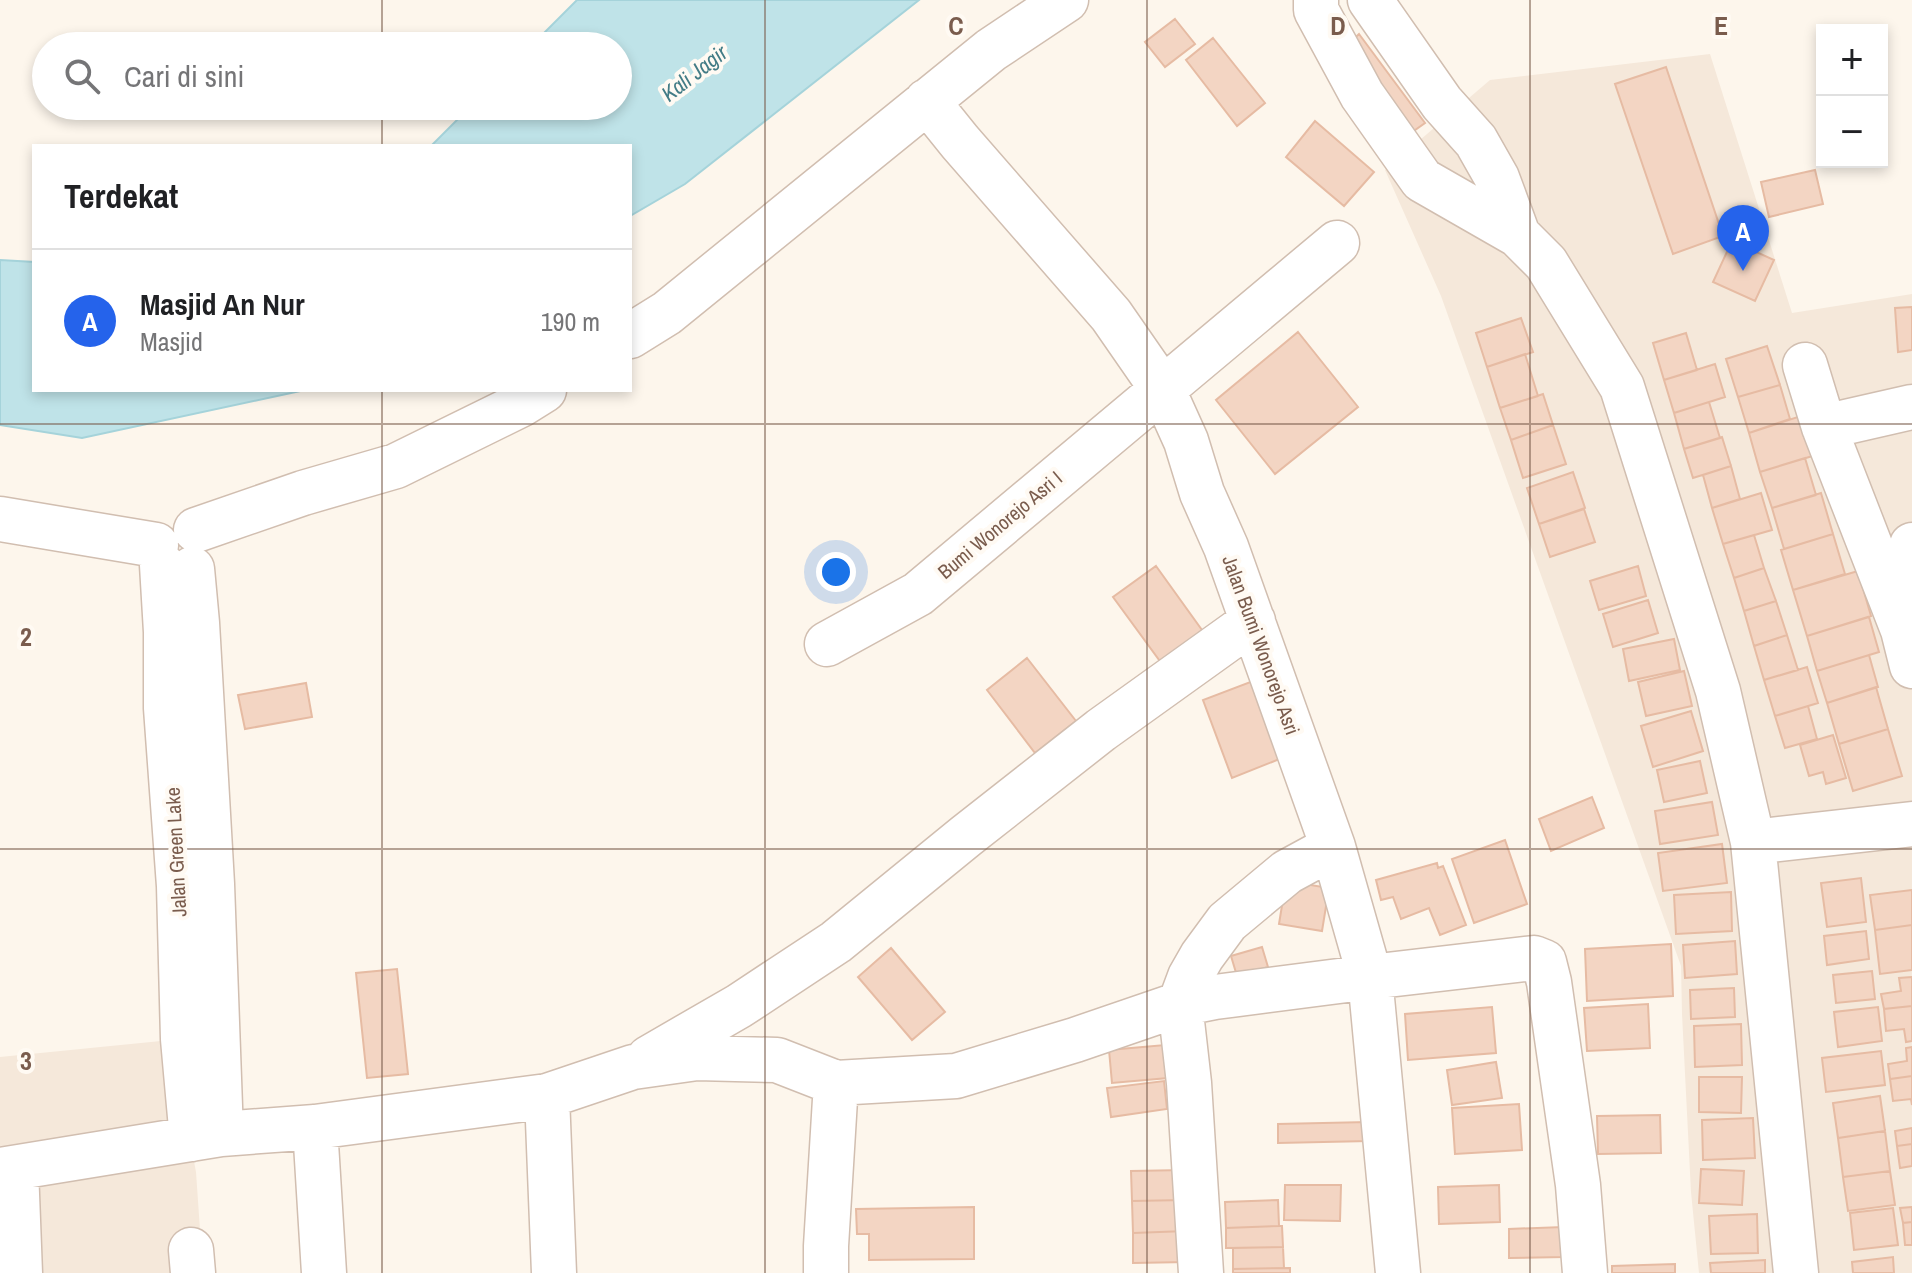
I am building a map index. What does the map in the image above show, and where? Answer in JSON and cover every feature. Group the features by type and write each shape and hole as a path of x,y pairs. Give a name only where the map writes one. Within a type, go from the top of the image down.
{"street":[{"path":"632,335 667,313 991,50 1066,0"},
{"path":"1316,0 1316,10 1362,95 1422,180 1518,235 1546,263 1622,387 1718,691 1753,842 1796,1273"},
{"path":"1370,0 1442,103 1476,141 1497,178 1518,235"},
{"name":"Jalan Bumi Wonorejo Asri","path":"927,101 1111,315 1163,390 1186,441 1202,493 1226,547 1333,847 1370,977 1398,1273"},
{"name":"Bumi Wonorejo Asri I","path":"827,644 918,594 1337,243"},
{"path":"1805,365 1824,427 1908,648"},
{"path":"0,519 176,552 303,493 396,466 541,392"},
{"path":"1824,427 1912,407"},
{"path":"1908,648 1912,545"},
{"name":"Jalan Green Lake","path":"176,552 206,1136"},
{"path":"633,1067 739,1006 836,942 1101,730 1253,621"},
{"path":"1753,842 1912,824"},
{"path":"1201,1273 1189,1083 1180,1004 1202,956 1227,922 1287,872 1333,847"},
{"path":"20,1273 8,1169 206,1136 315,1127 547,1096 633,1067 697,1058 777,1060 836,1083 956,1076 1180,1004 1215,997 1534,958 1544,962 1548,971 1578,1185 1585,1273"},
{"path":"826,1273 836,1083"},
{"path":"547,1096 554,1273"},
{"path":"315,1127 324,1273"}],"shaded area":[{"path":"1710,54 1792,313 1912,294 1912,1273 1699,1273 1691,1192 1681,966 1441,296 1385,170 1490,80"},
{"path":"171,1040 196,1172 203,1273 0,1273 0,1057"}],"water":[{"name":"Kali Jagir","path":"577,0 919,0 685,184 632,215 632,144 433,144 457,120 632,120 632,32 545,32"},
{"path":"0,260 32,262 32,392 296,392 82,438 0,425"}],"building":[{"path":"1175,19 1195,44 1165,67 1145,42"},
{"path":"1359,34 1425,123 1398,142 1339,53"},
{"path":"1213,38 1265,103 1237,126 1186,60"},
{"path":"1666,67 1723,236 1673,254 1615,84"},
{"path":"1315,121 1374,172 1344,206 1286,157"},
{"path":"1815,170 1823,204 1769,217 1761,182"},
{"path":"1732,241 1774,260 1755,301 1713,282"},
{"path":"1912,307 1912,350 1898,352 1895,308"},
{"path":"1521,318 1533,352 1487,367 1476,333"},
{"path":"1298,332 1358,407 1275,474 1216,400"},
{"path":"1686,333 1697,370 1664,380 1653,343"},
{"path":"1767,346 1780,385 1738,397 1726,359"},
{"path":"1525,354 1538,396 1500,408 1487,367"},
{"path":"1715,364 1725,397 1674,413 1664,380"},
{"path":"1780,385 1790,419 1749,433 1738,397"},
{"path":"1543,394 1553,425 1511,440 1500,408"},
{"path":"1709,402 1720,438 1684,449 1674,413"},
{"path":"1807,414 1819,454 1760,472 1749,433"},
{"path":"1553,425 1566,464 1523,478 1511,440"},
{"path":"1722,437 1731,466 1693,478 1684,449"},
{"path":"1805,458 1816,495 1772,508 1760,472"},
{"path":"1731,466 1740,499 1712,508 1703,475"},
{"path":"1573,472 1585,508 1539,524 1527,488"},
{"path":"1761,493 1772,530 1723,544 1712,508"},
{"path":"1821,493 1833,534 1784,549 1772,508"},
{"path":"1584,509 1595,542 1550,557 1539,524"},
{"path":"1833,534 1845,574 1793,590 1781,550"},
{"path":"1754,535 1764,568 1734,578 1723,544"},
{"path":"1156,566 1207,637 1165,668 1113,597"},
{"path":"1638,566 1646,596 1599,610 1590,581"},
{"path":"1764,568 1776,601 1744,611 1734,578"},
{"path":"1858,571 1871,616 1807,636 1793,590"},
{"path":"1648,600 1658,633 1613,647 1603,614"},
{"path":"1776,601 1787,635 1754,646 1744,611"},
{"path":"1869,617 1879,652 1817,671 1807,636"},
{"path":"1787,635 1798,670 1764,680 1754,646"},
{"path":"1674,639 1680,670 1629,681 1623,649"},
{"path":"1869,655 1878,687 1827,703 1817,671"},
{"path":"1027,658 1076,721 1035,753 987,690"},
{"path":"1807,667 1818,703 1775,716 1764,680"},
{"path":"1684,671 1692,706 1646,716 1638,682"},
{"path":"1253,681 1282,758 1232,778 1203,700"},
{"path":"306,683 312,717 245,729 238,695"},
{"path":"1876,687 1888,729 1839,744 1827,703"},
{"path":"1808,706 1817,739 1785,748 1775,716"},
{"path":"1691,711 1703,751 1653,767 1641,726"},
{"path":"1888,729 1902,776 1853,791 1839,744"},
{"path":"1833,735 1846,778 1826,784 1823,772 1809,776 1800,745"},
{"path":"1700,761 1707,793 1664,802 1657,770"},
{"path":"1592,797 1604,828 1551,851 1539,819"},
{"path":"1712,802 1718,835 1660,844 1655,811"},
{"path":"1505,840 1527,904 1474,923 1452,859"},
{"path":"1722,844 1727,883 1663,891 1658,853"},
{"path":"1437,863 1438,868 1443,866 1466,925 1440,935 1429,908 1401,919 1393,897 1381,900 1376,880"},
{"path":"1861,878 1866,922 1827,927 1821,883"},
{"path":"1286,881 1329,888 1322,931 1279,924"},
{"path":"1912,890 1912,925 1875,930 1870,895"},
{"path":"1731,892 1732,931 1676,934 1674,895"},
{"path":"1912,925 1912,970 1880,974 1875,930"},
{"path":"1866,931 1869,959 1827,965 1824,936"},
{"path":"1735,941 1737,974 1685,978 1683,945"},
{"path":"1671,944 1673,996 1587,1001 1585,949"},
{"path":"1262,947 1268,967 1237,976 1231,956"},
{"path":"891,948 945,1012 912,1040 858,977"},
{"path":"397,969 408,1074 367,1078 356,973"},
{"path":"1872,971 1875,999 1836,1003 1833,975"},
{"path":"1912,977 1912,1006 1884,1009 1881,994 1901,991 1899,978"},
{"path":"1734,988 1735,1017 1691,1019 1690,990"},
{"path":"1648,1004 1650,1048 1587,1051 1584,1008"},
{"path":"1912,1006 1912,1041 1906,1042 1904,1029 1886,1031 1884,1009"},
{"path":"1492,1007 1496,1053 1408,1060 1405,1014"},
{"path":"1878,1007 1882,1041 1838,1047 1834,1012"},
{"path":"1741,1024 1742,1065 1695,1067 1694,1026"},
{"path":"1165,1045 1168,1078 1112,1083 1109,1050"},
{"path":"1912,1047 1912,1076 1890,1079 1888,1064 1907,1061 1906,1048"},
{"path":"1881,1051 1885,1085 1826,1092 1822,1058"},
{"path":"1496,1062 1502,1098 1452,1105 1447,1070"},
{"path":"1912,1076 1912,1105 1911,1099 1893,1101 1890,1079"},
{"path":"1699,1077 1742,1077 1741,1113 1699,1112"},
{"path":"1164,1081 1167,1109 1111,1117 1107,1088"},
{"path":"1880,1096 1885,1131 1838,1138 1833,1103"},
{"path":"1519,1104 1522,1150 1455,1154 1452,1108"},
{"path":"1660,1115 1661,1153 1598,1154 1597,1116"},
{"path":"1753,1118 1755,1158 1703,1160 1702,1120"},
{"path":"1368,1122 1369,1141 1278,1143 1278,1124"},
{"path":"1912,1128 1912,1144 1897,1146 1895,1131"},
{"path":"1885,1131 1890,1171 1843,1177 1838,1138"},
{"path":"1912,1144 1912,1166 1900,1168 1897,1146"},
{"path":"1701,1169 1744,1171 1742,1205 1699,1203"},
{"path":"1185,1170 1185,1200 1132,1201 1131,1171"},
{"path":"1890,1171 1895,1205 1848,1211 1843,1177"},
{"path":"1285,1185 1341,1185 1340,1221 1284,1220"},
{"path":"1499,1185 1500,1222 1439,1224 1438,1187"},
{"path":"1185,1200 1186,1231 1133,1233 1132,1201"},
{"path":"1278,1200 1279,1226 1226,1228 1225,1202"},
{"path":"974,1207 974,1259 869,1260 869,1234 857,1234 856,1209"},
{"path":"1912,1207 1912,1222 1903,1223 1900,1208"},
{"path":"1893,1208 1898,1245 1854,1250 1850,1213"},
{"path":"1757,1214 1758,1253 1711,1254 1709,1216"},
{"path":"1912,1222 1912,1245 1905,1245 1903,1223"},
{"path":"1282,1226 1283,1247 1226,1248 1226,1228"},
{"path":"1563,1227 1564,1257 1509,1258 1509,1229"},
{"path":"1186,1231 1187,1262 1133,1263 1133,1233"},
{"path":"1283,1247 1284,1268 1233,1269 1233,1248"},
{"path":"1893,1257 1894,1273 1853,1273 1852,1262"},
{"path":"1765,1260 1765,1273 1711,1273 1710,1263"},
{"path":"1675,1264 1675,1273 1612,1273 1612,1266"},
{"path":"1290,1268 1290,1273 1233,1273 1233,1269"}],"place":[{"name":"Masjid An Nur","path":"1743,271"}]}
